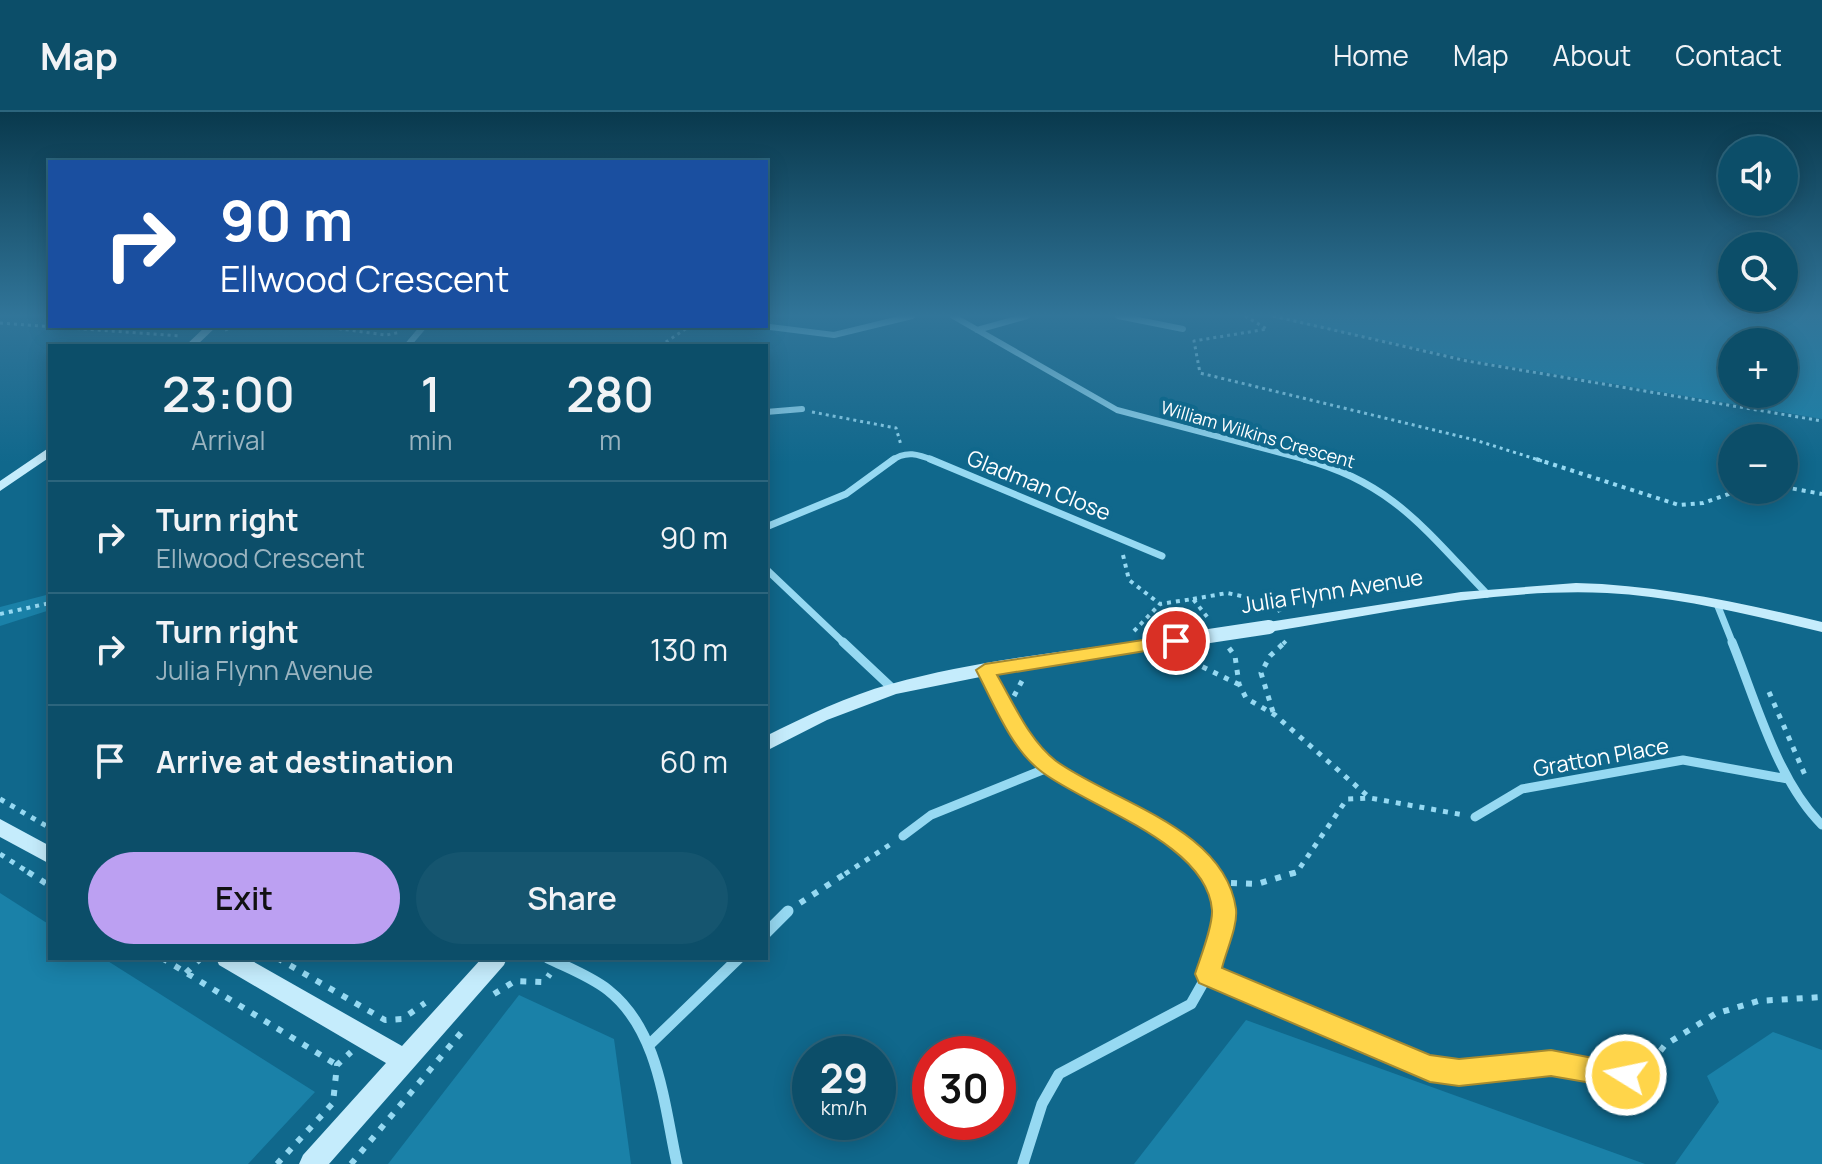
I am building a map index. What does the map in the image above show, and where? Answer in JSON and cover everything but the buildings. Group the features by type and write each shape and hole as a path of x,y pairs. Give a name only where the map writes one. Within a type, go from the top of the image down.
{"street":[{"name":"William Wilkins Crescent","path":"1035,365 1117,410 1314,462 1369,483 1398,502 1487,594"},
{"path":"768,412 802,409"},
{"path":"768,526 846,494 901,450"},
{"name":"Gladman Close","path":"901,450 1162,556"},
{"path":"0,487 48,452"},
{"path":"768,571 893,689"},
{"name":"Julia Flynn Avenue","path":"768,743 821,716 893,689 985,670 1273,633 1487,594 1578,587 1717,604 1822,627"},
{"path":"1717,604 1788,779 1805,808 1822,825"},
{"path":"985,670 1031,750 1050,767 1168,835 1199,859 1216,883 1224,911 1208,974 1191,1004 1059,1074 1042,1104 1023,1164"},
{"name":"Gratton Place","path":"1475,817 1522,789 1683,760 1788,779"},
{"path":"903,836 931,815 1050,767"},
{"path":"0,827 48,855"},
{"path":"768,931 788,911"},
{"path":"230,960 405,1061"},
{"path":"312,1164 494,960"},
{"path":"649,1045 737,960"},
{"path":"553,961 609,990 633,1013 649,1045 677,1164"},
{"path":"1208,974 1430,1068 1459,1072 1551,1063 1626,1075"}],"path":[{"path":"1199,365 1200,373 1475,440 1679,505 1703,503 1718,498"},
{"path":"1491,365 1822,421"},
{"path":"802,409 896,428 901,450"},
{"path":"1798,490 1822,494"},
{"path":"1119,537 1129,580 1160,604 1193,599 1210,622"},
{"path":"0,614 48,603"},
{"path":"1273,633 1294,636"},
{"path":"1227,645 1235,656 1239,684 1246,698 1275,715 1370,798"},
{"path":"1144,659 1173,648"},
{"path":"1261,673 1275,715"},
{"path":"1002,700 1014,698 1015,689 1024,677"},
{"path":"1767,688 1809,784"},
{"path":"1216,883 1257,884 1297,872 1347,799 1370,798 1475,817"},
{"path":"0,799 48,827"},
{"path":"788,911 903,836"},
{"path":"0,854 48,885"},
{"path":"165,960 337,1065"},
{"path":"186,973 199,960"},
{"path":"280,960 385,1020 402,1019 428,1001"},
{"path":"484,1006 494,993 515,981 544,982 553,961"},
{"path":"1626,1075 1655,1058 1665,1045 1715,1014 1758,1001 1822,997"},
{"path":"351,1164 474,1018"},
{"path":"277,1164 333,1103 337,1065 385,1020"}],"shaded area":[{"path":"1500,365 1718,365 1718,402"},
{"path":"1798,365 1822,365 1822,419 1756,408 1798,408"},
{"path":"48,595 48,611 0,626 0,607"},
{"path":"0,893 48,924 48,960 106,960 315,1092 248,1164 0,1164"},
{"path":"519,995 614,1039 631,1164 388,1164"},
{"path":"1246,1020 1645,1164 1134,1164"},
{"path":"1773,1032 1822,1050 1822,1164 1675,1164 1719,1102 1707,1076"}],"route":[{"path":"1176,641 985,670 1031,750 1050,767 1168,835 1199,859 1216,883 1224,911 1208,974 1430,1068 1459,1072 1551,1063 1626,1075"}]}
